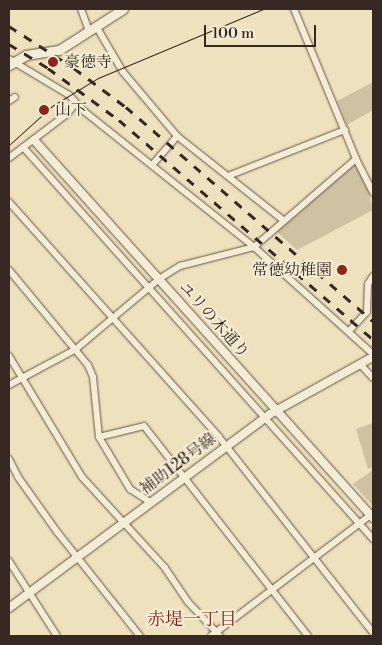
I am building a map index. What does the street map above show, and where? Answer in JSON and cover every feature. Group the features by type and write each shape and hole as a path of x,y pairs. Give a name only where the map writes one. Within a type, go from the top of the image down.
{"main road":[{"path":"11,62 26,55 60,50 123,9"}],"street":[{"path":"81,9 92,29 123,72 178,136 283,220"},
{"path":"294,9 346,130 356,158 373,193"},
{"path":"11,62 49,80 153,164 254,247 349,331 373,355"},
{"path":"9,158 34,140 76,103"},
{"path":"228,176 346,130"},
{"path":"153,164 178,136"},
{"name":"ユリの木通り","path":"34,140 372,515"},
{"path":"23,148 373,539"},
{"path":"9,385 76,349 159,279 191,261 254,247 356,158"},
{"path":"9,202 226,446 373,633"},
{"path":"9,270 76,349 93,376 100,437 130,489 150,502"},
{"path":"349,331 367,312 368,284 373,276"},
{"name":"補助128号線","path":"9,608 28,592 276,410 373,355"},
{"path":"9,356 65,454 164,568 215,635 313,556 372,515"},
{"path":"360,364 373,378"},
{"path":"100,437 144,426 308,636"},
{"path":"9,459 18,477 140,636"},
{"path":"9,561 57,636"}],"shaded area":[{"path":"373,82 373,110 347,125 337,101"},
{"path":"352,164 356,165 366,182 373,210 297,250 276,231"},
{"path":"373,423 373,467 368,469 356,429"},
{"path":"373,470 373,506 353,484"}],"tram line":[{"path":"9,145 52,106 98,78 263,9"}],"railway":[{"path":"9,26 74,68 126,107 373,321"},
{"path":"9,44 48,68 119,120 373,339"}],"place":[{"name":"豪徳寺","path":"53,62"},
{"name":"山下","path":"44,110"},
{"name":"常徳幼稚園","path":"342,270"}],"district":[{"name":"赤堤一丁目","path":"192,620"}]}
